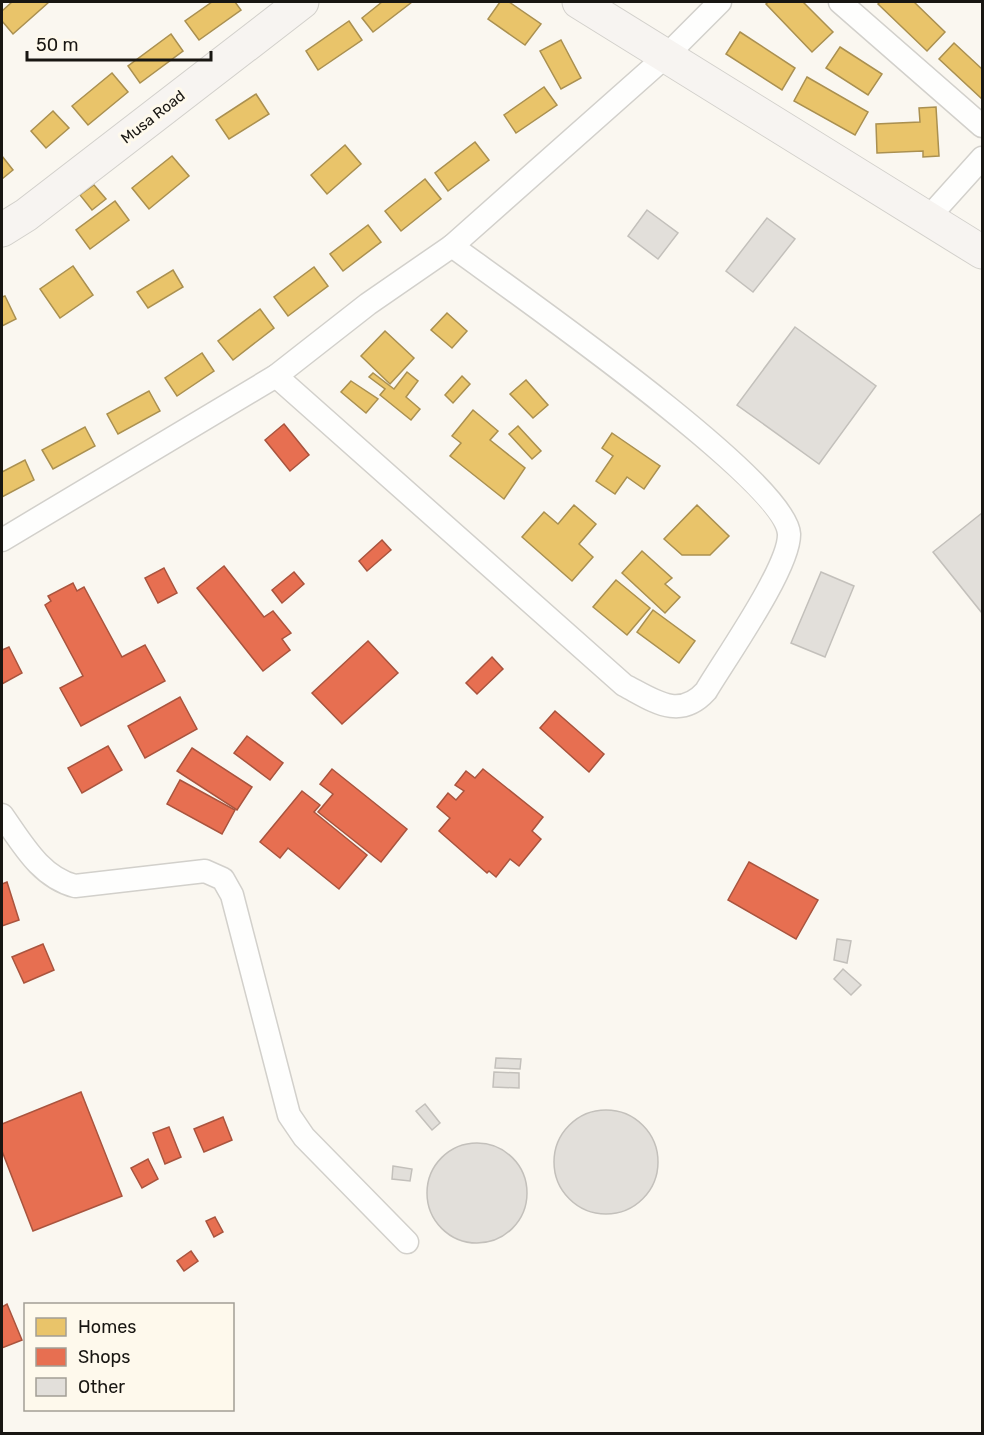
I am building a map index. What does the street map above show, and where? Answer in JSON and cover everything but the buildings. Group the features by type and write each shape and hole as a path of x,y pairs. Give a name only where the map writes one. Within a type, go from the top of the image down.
{"street":[{"name":"Musa Road","path":"2,230 26,215 302,2"},
{"path":"579,2 665,57 929,217 982,252"},
{"path":"2,540 276,375 368,304 452,246 665,57 720,2"},
{"path":"840,2 982,126"},
{"path":"929,217 982,158"},
{"path":"276,375 624,685 658,703 676,707 692,704 706,691 773,580 786,548 787,527 741,469 690,423 452,246"},
{"path":"2,815 43,870 58,882 75,886 205,871 223,879 232,896 289,1115 304,1137 407,1242"}]}
